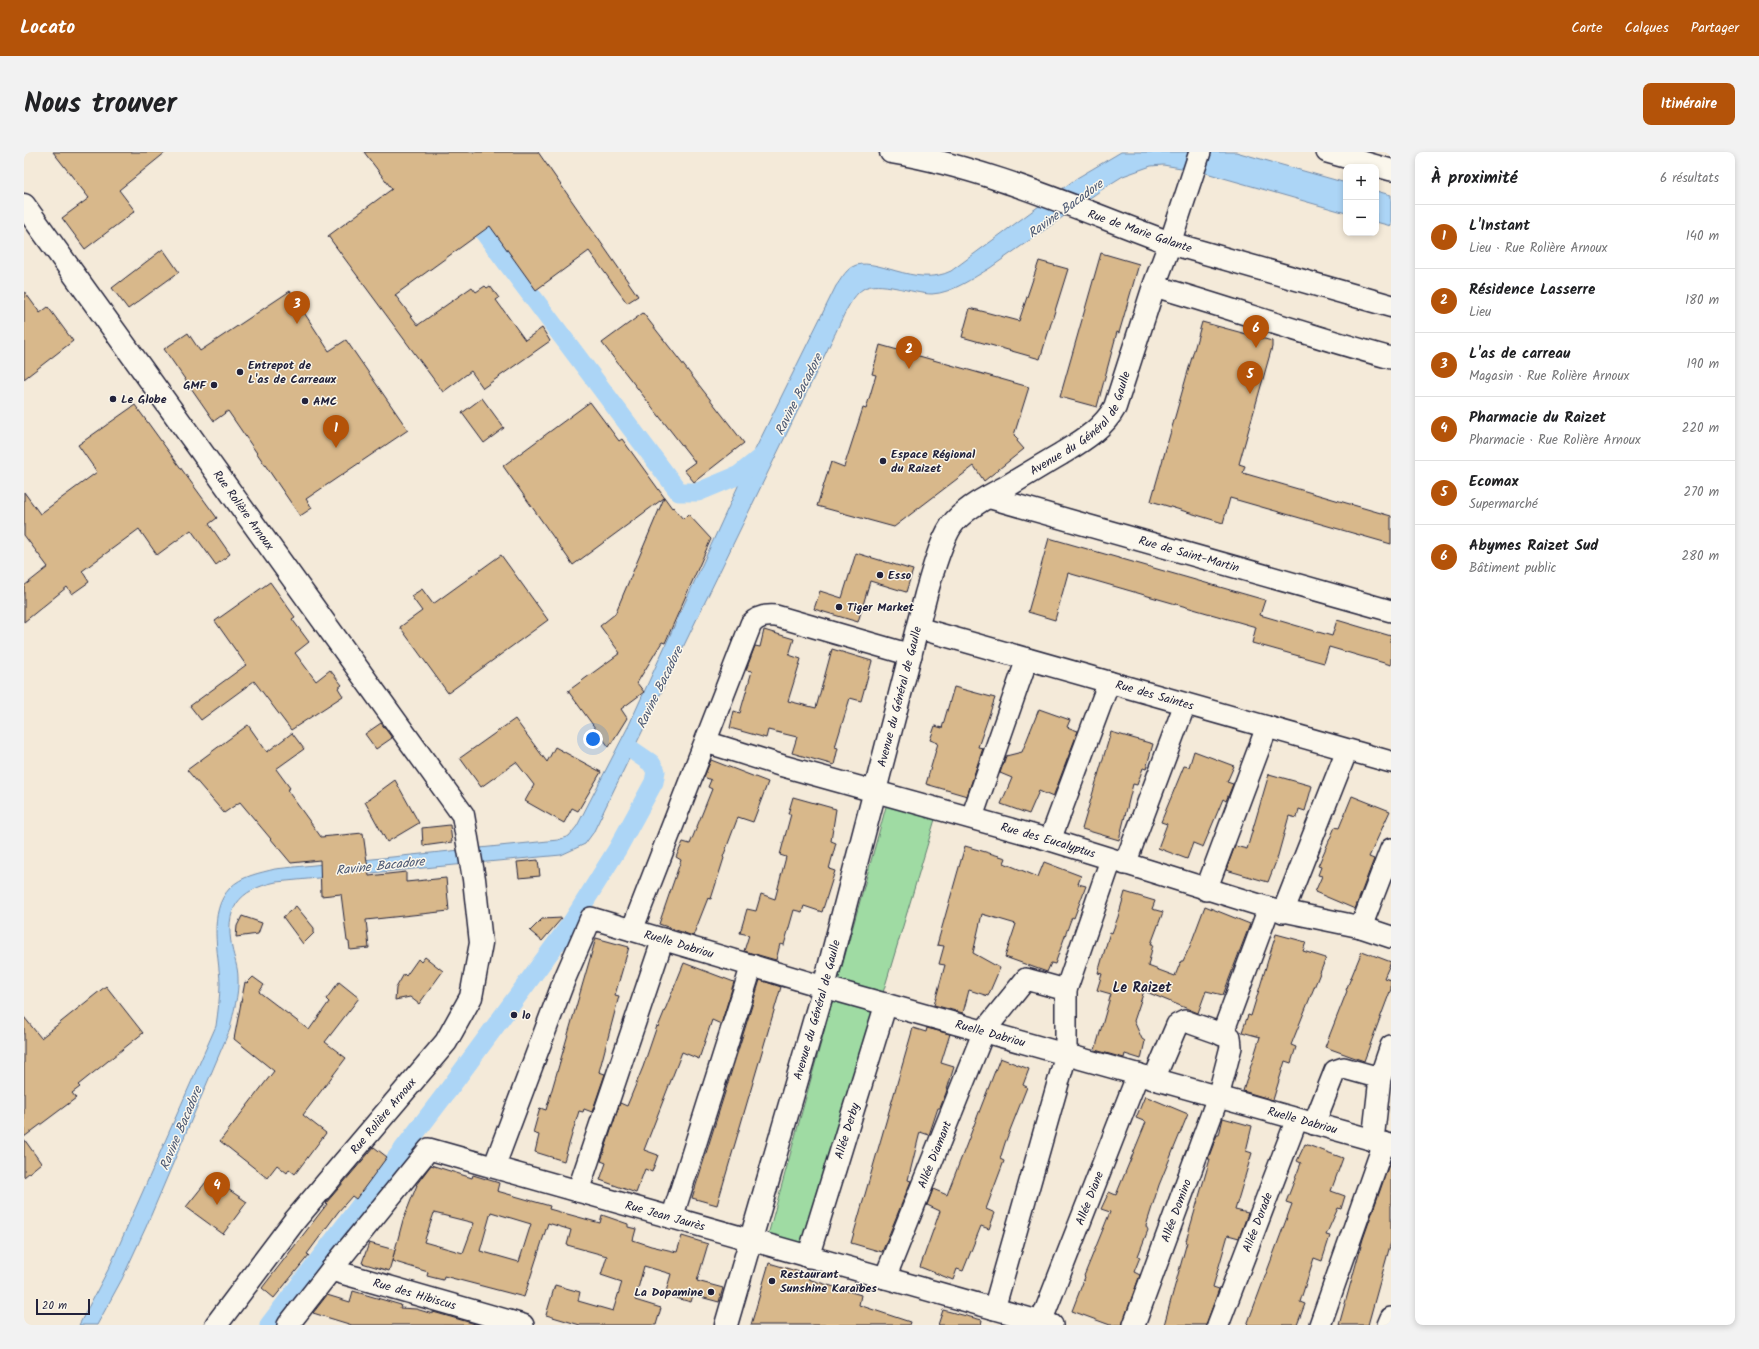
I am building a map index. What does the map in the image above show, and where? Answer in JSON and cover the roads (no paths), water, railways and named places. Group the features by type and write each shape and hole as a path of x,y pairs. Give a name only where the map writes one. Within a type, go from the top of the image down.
{"street":[{"name":"Rue de Marie Galante","path":"891,152 950,164 1038,193 1170,243 1391,306"},
{"name":"Avenue du Général de Gaulle","path":"726,1325 824,986 928,589 946,533 955,521 987,497 1071,448 1098,430 1106,422 1115,407 1154,286 1200,152"},
{"path":"1327,152 1391,170"},
{"name":"Rue Rolière Arnoux","path":"24,205 463,815 474,879 481,943 471,997 446,1042 295,1220 216,1325"},
{"path":"1154,286 1332,342 1391,358"},
{"name":"Rue de Saint-Martin","path":"987,497 1391,611"},
{"path":"632,930 751,624 755,619 768,615 776,616 911,655"},
{"name":"Rue des Saintes","path":"918,628 1391,762"},
{"path":"972,817 1027,659"},
{"path":"1050,840 1109,682"},
{"path":"994,1309 1066,1055 1066,990 1185,704"},
{"path":"1206,890 1267,727"},
{"name":"Rue des Eucalyptus","path":"706,742 783,766 972,817 1050,840 1206,890 1276,910 1361,927 1391,937"},
{"path":"1222,1035 1347,750"},
{"path":"1361,927 1391,849"},
{"name":"Ruelle Dabriou","path":"494,1167 565,978 591,918 886,1004 1383,1143"},
{"path":"578,1191 663,939"},
{"path":"672,1218 752,965"},
{"name":"Allée Diamant","path":"884,1278 984,1031 1026,979 1066,990"},
{"name":"Allée Derby","path":"808,1257 886,1004"},
{"name":"Allée Diane","path":"1046,1324 1146,1076 1176,1025 1185,1021 1222,1035"},
{"name":"Allée Domino","path":"1134,1325 1218,1097 1232,1042 1230,1038 1222,1035"},
{"path":"1320,1325 1383,1143 1380,1078 1391,1046"},
{"name":"Allée Dorade","path":"1218,1325 1306,1121 1336,1071 1344,1068 1380,1078"},
{"name":"Rue Jean Jaurès","path":"331,1270 429,1149 1046,1324"},
{"path":"288,1325 331,1270"},
{"name":"Rue des Hibiscus","path":"331,1270 522,1325"},
{"path":"1388,1325 1391,1318"}],"water":[{"name":"Ravine Bacadore","path":"1121,152 1236,152 1343,182 1343,212 1199,171 1163,165 1151,166 1123,176 990,268 955,288 932,294 886,286 869,286 858,293 842,318 593,833 585,844 561,855 276,882 252,890 243,896 237,903 232,912 230,922 230,934 237,970 238,984 237,997 230,1029 146,1227 122,1279 97,1325 79,1325 109,1268 216,1026 220,983 216,921 223,898 230,888 245,878 275,869 558,840 569,836 577,826 629,725 749,462 836,286 845,273 852,267 861,264 883,267 923,276 937,275 951,271 1077,178"},
{"path":"1379,192 1391,195 1391,226 1379,223"}],"waterway":[{"path":"468,211 679,492 698,492 739,475 765,454"},
{"path":"269,1325 449,1089 572,922 618,848 654,782 656,771 651,763 629,748"}],"place":[{"name":"L'as de carreau","path":"297,324"},
{"name":"Abymes Raizet Sud","path":"1256,348"},
{"name":"Résidence Lasserre","path":"909,369"},
{"name":"Entrepot de L'as de Carreaux","path":"240,372"},
{"name":"GMF","path":"214,385"},
{"name":"Ecomax","path":"1250,394"},
{"name":"Le Globe","path":"113,399"},
{"name":"AMC","path":"305,401"},
{"name":"L'Instant","path":"336,448"},
{"name":"Espace Régional du Raizet","path":"883,461"},
{"name":"Esso","path":"880,575"},
{"name":"Tiger Market","path":"839,607"},
{"name":"lo","path":"514,1015"},
{"name":"Pharmacie du Raizet","path":"217,1205"},
{"name":"Restaurant Sunshine Karaïbes","path":"772,1281"},
{"name":"La Dopamine","path":"711,1292"}],"district":[{"name":"Le Raizet","path":"1142,987"}]}
